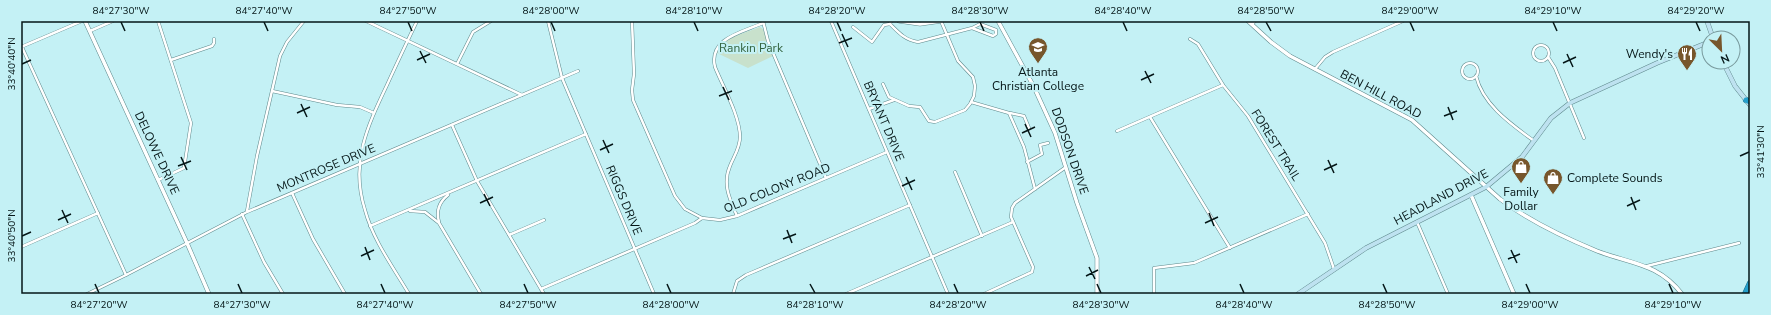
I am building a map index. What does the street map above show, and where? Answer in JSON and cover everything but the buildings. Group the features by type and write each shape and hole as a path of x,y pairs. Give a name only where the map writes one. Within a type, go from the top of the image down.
{"highway":[{"path":"1746,294 1750,283"}],"main road":[{"name":"HEADLAND DRIVE","path":"1298,294 1366,248 1486,187 1522,157 1551,118 1578,98 1701,45"},
{"path":"1727,70 1735,86 1748,102"}],"street":[{"path":"82,21 21,46 126,275"},
{"name":"DELOWE DRIVE","path":"85,21 209,294"},
{"path":"89,31 114,21"},
{"path":"158,21 192,123 184,168 158,180"},
{"path":"247,212 257,156 283,48 304,21"},
{"path":"366,21 522,95"},
{"path":"409,294 370,226 361,196 360,164 364,138 374,113 417,21"},
{"path":"457,64 473,32 491,21"},
{"name":"RIGGS DRIVE","path":"548,21 562,78 654,294"},
{"path":"541,289 695,223 702,218 685,209 675,196 634,100 632,90 634,74 632,21"},
{"name":"BRYANT DRIVE","path":"831,21 948,294"},
{"path":"883,84 889,97 909,106 920,107 928,121 935,122 964,110 974,96 975,86 973,77 958,61 950,38 946,34 941,21 920,24 899,21"},
{"name":"DODSON DRIVE","path":"998,21 1043,104 1055,133 1077,203 1097,258 1097,294"},
{"name":"BEN HILL ROAD","path":"1248,21 1280,50 1314,70 1412,120 1486,187 1513,209 1596,250 1647,266 1666,277 1682,294"},
{"path":"1252,24 1255,21"},
{"path":"1314,70 1325,57 1333,52 1403,21"},
{"path":"737,216 728,195 726,181 729,168 739,146 740,129 715,67 714,56 717,47 724,40 763,22 768,41 826,178"},
{"path":"853,27 872,42 884,25 891,23 904,37 918,42 972,28 980,24 996,30 996,34 993,36 972,28"},
{"path":"171,60 212,46 214,39"},
{"name":"FOREST TRAIL","path":"1190,39 1198,44 1223,85 1248,116 1325,243 1334,269"},
{"path":"1548,57 1542,61 1537,59 1533,54 1534,48 1540,45 1545,46 1549,51 1548,57 1555,68 1584,138"},
{"path":"1476,76 1470,79 1465,77 1462,71 1464,66 1470,63 1475,65 1478,71 1476,76 1478,85 1485,98 1515,126 1534,141"},
{"name":"MONTROSE DRIVE","path":"87,294 242,214 578,70"},
{"path":"1117,131 1223,85"},
{"path":"272,91 360,107 374,113"},
{"path":"869,109 894,100"},
{"path":"971,102 1024,116 1028,128"},
{"path":"1009,113 1024,147 1035,189"},
{"path":"1150,117 1230,248"},
{"path":"452,125 477,181 544,294"},
{"path":"370,226 586,134"},
{"path":"1027,162 1042,154 1040,145 1048,143"},
{"name":"OLD COLONY ROAD","path":"702,218 720,220 737,216 887,152"},
{"path":"984,294 1032,272 1033,267 1010,213 1015,204 1066,167"},
{"path":"955,172 982,236"},
{"path":"460,188 447,195 441,202 437,211 439,222 481,294"},
{"path":"292,193 313,239 346,294"},
{"path":"1471,195 1514,294"},
{"path":"734,294 738,281 746,275 910,205"},
{"path":"407,211 425,212 439,222"},
{"path":"21,247 98,213"},
{"path":"242,214 256,246 283,294"},
{"path":"1154,294 1154,268 1194,262 1308,214"},
{"path":"509,235 544,220"},
{"path":"846,294 1013,222"},
{"path":"1416,222 1448,294"},
{"path":"1647,266 1739,243"}],"green space":[{"name":"Rankin Park","path":"760,27 763,29 773,56 748,68 717,53 729,39"}],"place":[{"name":"Atlanta Christian College","path":"1038,64"},
{"name":"Wendy's","path":"1687,71"},
{"name":"Family Dollar","path":"1521,184"},
{"name":"Complete Sounds","path":"1553,195"}]}
